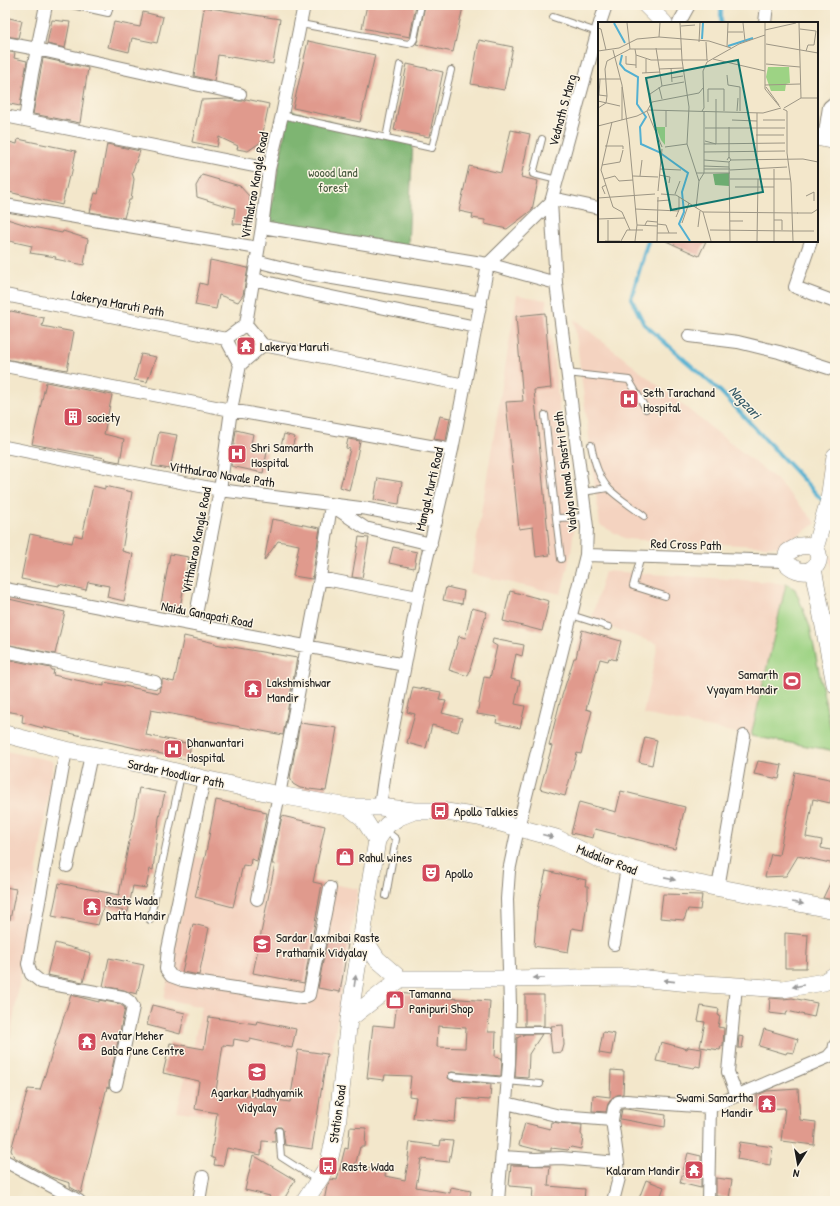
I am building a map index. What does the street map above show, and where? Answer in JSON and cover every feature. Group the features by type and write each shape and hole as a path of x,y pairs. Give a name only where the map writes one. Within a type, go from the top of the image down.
{"street":[{"path":"25,120 46,5"},
{"name":"Vitthalrao Kangle Road","path":"246,324 262,227 269,169 282,116 304,5"},
{"name":"Vednath S Marg","path":"601,22 606,5"},
{"path":"646,5 663,22"},
{"path":"680,22 689,5"},
{"path":"766,22 767,5"},
{"name":"Vednath S Marg","path":"551,200 598,31"},
{"path":"5,43 240,94"},
{"path":"825,139 829,107 835,102"},
{"path":"5,116 269,169"},
{"path":"488,264 551,200 598,208"},
{"name":"Vaidya Nanal Shastri Path","path":"498,1201 508,1081 510,1030 509,871 518,828 586,555 587,527 556,283 551,200"},
{"path":"5,205 258,248"},
{"path":"262,227 488,264 556,283"},
{"path":"811,242 795,287 835,302"},
{"path":"256,261 303,273 481,303"},
{"name":"Mangal Murti Road","path":"380,807 386,764 418,598 452,450 488,264"},
{"path":"254,279 298,290 476,327"},
{"name":"Lakerya Maruti Path","path":"5,295 226,339"},
{"path":"263,345 240,365 226,339 246,324 263,345 465,385"},
{"path":"689,336 738,342 779,352 835,370"},
{"name":"Vitthalrao Kangle Road","path":"194,625 220,490 231,410 240,365"},
{"path":"5,366 231,410 452,450"},
{"name":"Vitthalrao Navale Path","path":"5,447 220,490 368,509 436,522"},
{"path":"815,548 828,517 835,456"},
{"path":"257,899 279,795 320,578 331,505 365,528 430,544"},
{"path":"799,546 810,546 815,548 819,555 818,562 813,569 807,571 800,571 789,567 785,561 788,552 799,546"},
{"name":"Red Cross Path","path":"586,555 785,561"},
{"path":"813,569 835,684"},
{"path":"320,578 418,598"},
{"name":"Naidu Ganapati Road","path":"5,589 405,665"},
{"path":"5,651 155,682"},
{"name":"Sardar Moodliar Path","path":"5,734 66,750 152,766 279,795 349,808 380,807"},
{"path":"718,888 744,736"},
{"path":"66,750 28,964 31,974 41,982 123,997 130,1002 133,1007 116,1085"},
{"path":"67,866 91,755"},
{"path":"204,779 168,949 166,969 171,976 182,980 302,998 309,995 330,888"},
{"name":"Mudaliar Road","path":"380,807 414,811 440,811 479,817 556,838 601,860 647,874 835,910"},
{"name":"Sardar Moodliar Path","path":"349,808 381,834"},
{"path":"381,834 387,824 414,811"},
{"name":"Station Road","path":"305,1201 328,1166 337,1126 349,1019 362,936 381,834"},
{"path":"614,944 627,868"},
{"path":"362,936 377,959 400,979"},
{"path":"349,1019 400,979 627,977 783,989 824,982 835,975"},
{"path":"736,986 728,1072 737,1096"},
{"path":"613,1201 619,1178 612,1120 614,1108 618,1102 626,1101 710,1107 828,1057 834,1050 835,1045"},
{"path":"506,1103 560,1116 612,1120"},
{"path":"708,1201 710,1107"},
{"path":"502,1157 535,1159 562,1158 618,1163"},
{"path":"5,1161 79,1201"},
{"path":"199,1201 203,1177"}],"lane":[{"path":"72,5 108,13 110,5"},
{"path":"301,24 408,44 412,42 414,38 421,5"},
{"path":"553,17 598,27"},
{"path":"386,138 400,65"},
{"path":"282,116 432,148 451,70"},
{"path":"542,139 533,174 557,180"},
{"path":"568,373 629,380 646,410"},
{"path":"545,415 561,559"},
{"path":"591,445 599,472 608,488 644,516"},
{"path":"583,492 608,488"},
{"path":"556,518 586,517"},
{"path":"641,556 633,586 665,596"},
{"path":"571,615 610,627"},
{"path":"150,920 181,773"},
{"path":"381,834 396,839 386,896"},
{"path":"510,1030 548,1030"},
{"path":"452,1076 540,1084"},
{"path":"279,1131 281,1157 318,1181"}],"shaded area":[{"path":"517,295 546,300 574,528 571,553 561,594 471,574"},
{"name":"Seth Tarachand Hospital","path":"574,319 776,479 816,523 781,547 626,539 600,525"},
{"path":"829,556 835,560 835,588"},
{"path":"605,571 773,582 786,585 751,736 643,714 658,644 591,621"},
{"path":"5,751 54,761 10,1041 5,1040"},
{"name":"Sardar Laxmibai Raste Prathamik Vidyalay","path":"193,856 358,889 335,1034 314,1151 279,1145 282,1126 177,1111 202,1007 164,999"}],"green space":[{"name":"woood land forest","path":"289,110 386,138 413,141 408,246 268,224"},
{"name":"Samarth Vyayam Mandir","path":"786,584 795,589 810,627 835,751 751,736"}],"building":[{"path":"367,5 416,5 410,37 362,28"},
{"path":"425,5 454,5 463,7 453,52 416,44"},
{"path":"204,7 280,19 273,64 218,55 214,81 194,76"},
{"path":"143,12 163,17 157,43 132,38 129,52 108,47 114,22 140,27"},
{"path":"5,17 22,21 18,38 5,36"},
{"path":"52,20 70,22 65,48 47,44"},
{"path":"479,40 513,47 504,90 471,84"},
{"path":"308,41 375,55 360,122 293,108"},
{"path":"5,51 15,53 14,58 27,61 20,106 5,103"},
{"path":"43,58 88,68 80,123 33,114"},
{"path":"407,64 443,72 429,137 394,130"},
{"path":"229,99 243,101 246,99 269,104 261,142 248,151 237,149 238,146 219,137 217,147 192,142 201,100"},
{"path":"511,130 530,134 521,177 538,181 532,210 507,229 485,224 485,220 472,218 473,214 459,211 469,166 501,173"},
{"path":"18,139 76,151 71,176 69,176 62,205 5,191 5,141 17,144"},
{"path":"107,144 140,151 132,173 134,179 131,200 129,200 124,218 90,212 95,193 98,194"},
{"path":"202,175 240,186 249,196 252,211 251,225 233,224 235,208 197,197 196,186"},
{"path":"7,219 33,227 62,233 63,231 88,239 84,265 55,259 56,257 30,253 32,246 5,240 5,227"},
{"path":"668,242 706,242 699,256"},
{"path":"210,260 248,268 243,295 238,302 219,295 216,309 195,305 200,283 207,285"},
{"path":"11,311 44,318 42,326 74,332 67,370 5,359 5,314"},
{"path":"545,313 551,388 534,390 550,555 536,557 533,527 519,529 506,402 523,401 516,316"},
{"path":"141,354 156,357 147,382 134,380"},
{"name":"society","path":"46,382 112,395 104,434 124,439 120,462 32,444"},
{"path":"440,416 450,418 446,441 434,439"},
{"path":"236,430 253,434 250,449 267,452 263,473 231,466"},
{"path":"159,432 177,435 170,469 152,466"},
{"path":"284,434 295,437 292,448 281,446"},
{"path":"348,439 360,441 349,490 340,487 350,449 346,448"},
{"path":"378,478 402,482 399,504 374,500"},
{"path":"93,486 105,489 105,486 132,492 122,551 133,554 124,601 107,597 109,586 88,582 86,590 59,584 59,586 21,579 30,534 72,543 74,535 82,537"},
{"path":"272,519 320,528 312,579 293,576 299,545 278,541 264,561"},
{"path":"359,537 369,538 362,578 352,577"},
{"path":"393,547 417,552 414,568 389,563"},
{"path":"170,554 189,557 180,608 161,604"},
{"path":"446,587 464,591 462,604 443,600"},
{"path":"510,591 549,601 542,631 503,621"},
{"path":"5,598 65,612 55,654 5,644"},
{"path":"472,608 487,612 468,676 449,670 459,636 465,638"},
{"path":"582,630 621,641 616,660 609,658 608,661 600,659 586,709 592,711 581,754 577,753 565,796 540,789 552,746 549,745 560,702 574,658 576,658"},
{"path":"184,636 215,644 297,658 283,735 151,710 146,735 191,744 188,760 43,728 22,722 23,714 5,711 5,659 51,668 51,670 54,670 53,675 104,686 104,682 159,693 162,679 174,682"},
{"path":"493,639 524,645 522,656 516,654 511,679 520,681 515,704 525,706 520,728 496,723 497,717 477,714 484,677 490,678 497,646 492,643"},
{"path":"413,687 441,692 439,700 446,701 442,713 462,718 458,732 432,725 426,748 407,743 415,714 407,712"},
{"path":"300,723 337,728 326,791 300,788 293,784 290,778"},
{"path":"645,737 657,740 652,765 639,762"},
{"path":"758,761 782,765 779,779 754,774"},
{"path":"795,772 834,780 830,803 813,799 806,837 822,840 821,848 835,851 835,864 798,856 786,876 765,877 771,854 779,855"},
{"path":"139,788 165,793 159,818 153,870 150,869 146,888 133,886 128,912 104,906 98,925 52,916 59,883 119,895"},
{"path":"621,791 685,807 675,849 595,829 593,838 571,833 579,802 616,812"},
{"path":"216,800 262,810 262,812 267,813 257,861 251,859 250,866 243,865 233,907 195,897 205,857"},
{"path":"282,816 325,826 313,882 322,884 304,983 253,973 275,864 272,864"},
{"path":"546,871 586,880 585,886 588,886 588,897 583,930 572,928 568,952 534,946 537,910"},
{"path":"835,873 835,900 823,898"},
{"path":"5,887 16,889 10,920 5,919"},
{"path":"663,894 702,895 700,910 688,909 684,920 660,918"},
{"path":"193,924 209,928 199,975 182,972"},
{"path":"785,933 808,935 806,968 785,968"},
{"path":"327,940 348,944 340,992 318,988"},
{"path":"55,943 91,953 83,982 47,975"},
{"path":"109,958 144,965 137,994 103,986"},
{"path":"398,993 490,1001 488,1032 496,1032 495,1057 502,1058 501,1076 452,1072 449,1073 448,1078 451,1080 491,1084 490,1100 457,1098 455,1122 413,1118 416,1097 409,1096 411,1076 385,1075 384,1080 367,1078 373,1025 394,1027","holes":["438,1026 466,1028 465,1048 437,1047"]},
{"path":"71,995 99,1002 99,1000 120,1004 125,1008 109,1088 107,1087 81,1193 70,1187 70,1183 51,1177 14,1157 11,1150 28,1089 40,1090"},
{"path":"525,995 544,995 544,1026 525,1026"},
{"path":"770,998 792,998 817,1003 814,1017 787,1011 786,1015 769,1013"},
{"path":"152,1005 185,1013 180,1034 147,1025"},
{"path":"701,1006 719,1009 718,1015 720,1016 718,1027 724,1028 723,1046 721,1046 720,1050 700,1047 705,1022 698,1021"},
{"path":"209,1017 256,1024 257,1021 296,1029 292,1048 250,1039 250,1042 234,1039 233,1046 223,1045 216,1091 290,1102 298,1050 327,1054 312,1149 285,1145 283,1130 281,1127 278,1127 275,1131 275,1142 262,1141 261,1155 227,1148 223,1166 214,1165 215,1159 211,1157 217,1113 195,1109 199,1081 163,1073 170,1043 204,1049"},
{"path":"563,1025 564,1045 562,1052 552,1053 550,1034 552,1030 551,1026"},
{"path":"764,1029 798,1039 794,1053 787,1052 786,1054 759,1046"},
{"path":"603,1032 615,1034 611,1055 599,1053"},
{"path":"525,1034 542,1034 529,1054 528,1078 515,1077 517,1038"},
{"path":"739,1036 744,1037 742,1048 738,1048"},
{"path":"661,1042 687,1049 688,1047 702,1049 700,1067 696,1066 694,1068 656,1061"},
{"path":"611,1070 624,1071 623,1094 612,1098 608,1104 606,1112 592,1111 593,1095 610,1097"},
{"path":"798,1089 800,1120 816,1122 814,1145 781,1141 785,1108 757,1109 757,1095 767,1091"},
{"path":"622,1109 666,1115 665,1127 620,1119"},
{"path":"551,1122 582,1125 581,1134 583,1137 581,1149 571,1147 568,1150 551,1148 551,1151 542,1151 519,1145 525,1123 550,1129"},
{"path":"350,1127 366,1128 365,1147 360,1147 355,1166 386,1171 385,1176 405,1180 410,1142 440,1146 441,1140 453,1141 449,1162 421,1159 416,1187 450,1193 451,1187 471,1191 469,1201 324,1201 327,1186 331,1179 337,1180 345,1148 348,1149"},
{"path":"740,1142 773,1147 770,1165 737,1159"},
{"path":"688,1153 701,1156 701,1188 680,1183"},
{"path":"253,1155 295,1180 283,1201 267,1201 270,1196 245,1190"},
{"path":"511,1165 550,1166 548,1186 585,1189 584,1201 532,1201 533,1188 509,1186"},
{"path":"716,1178 732,1180 729,1198 716,1196"},
{"path":"646,1180 664,1187 659,1201 638,1201"}],"waterway":[{"path":"721,5 721,22"},
{"name":"Nagzari","path":"648,242 631,298 644,324 721,392 824,502"}],"place":[{"name":"Lakerya Maruti","path":"246,346"},
{"name":"Seth Tarachand Hospital","path":"629,399"},
{"name":"society","path":"73,417"},
{"name":"Shri Samarth Hospital","path":"237,454"},
{"name":"Samarth Vyayam Mandir","path":"792,681"},
{"name":"Lakshmishwar Mandir","path":"253,689"},
{"name":"Dhanwantari Hospital","path":"173,749"},
{"name":"Apollo Talkies","path":"440,811"},
{"name":"Rahul wines","path":"345,857"},
{"name":"Apollo","path":"431,873"},
{"name":"Raste Wada Datta Mandir","path":"92,907"},
{"name":"Sardar Laxmibai Raste Prathamik Vidyalay","path":"262,944"},
{"name":"Tamanna Panipuri Shop","path":"395,1000"},
{"name":"Avatar Meher Baba Pune Centre","path":"87,1042"},
{"name":"Agarkar Madhyamik Vidyalay","path":"257,1072"},
{"name":"Swami Samartha Mandir","path":"767,1104"},
{"name":"Raste Wada","path":"328,1166"},
{"name":"Kalaram Mandir","path":"694,1170"}]}
